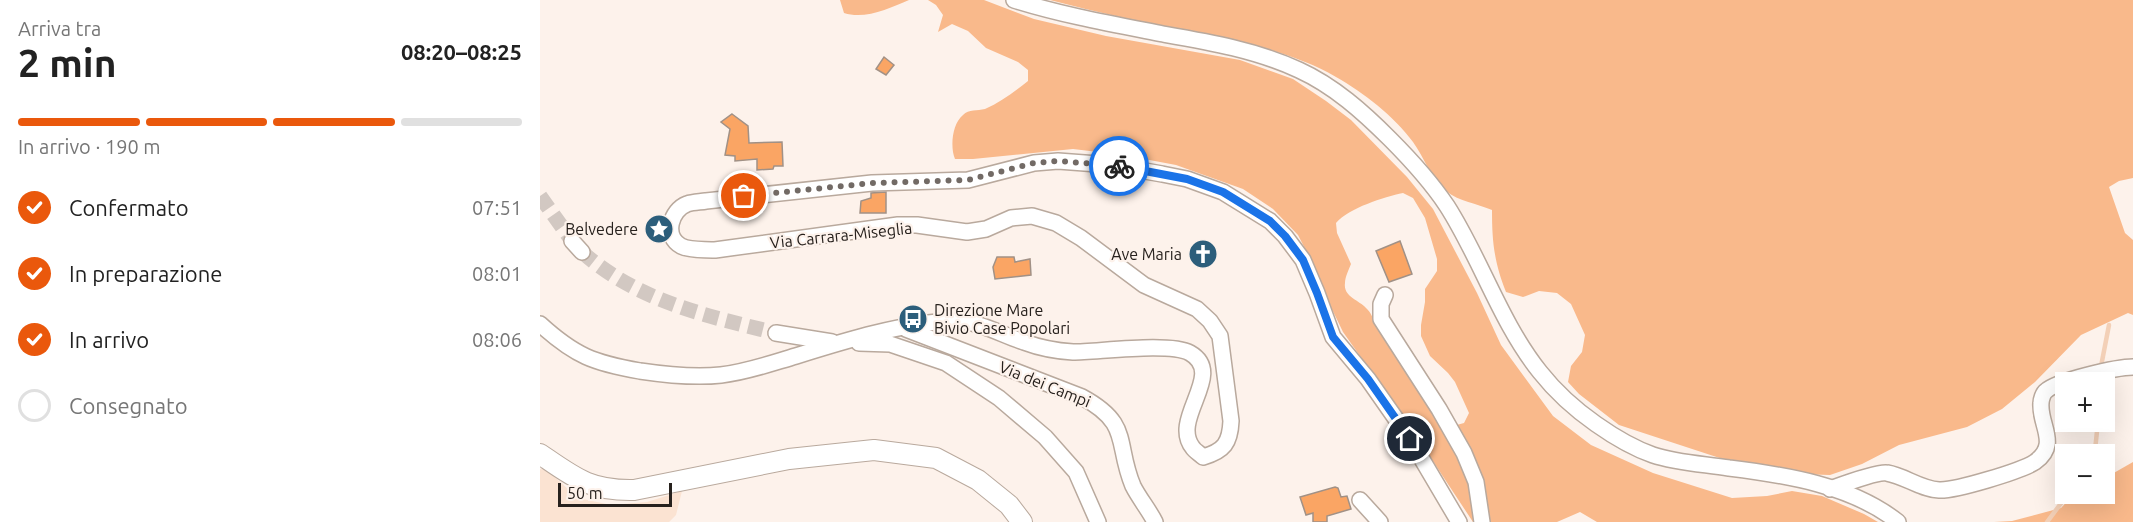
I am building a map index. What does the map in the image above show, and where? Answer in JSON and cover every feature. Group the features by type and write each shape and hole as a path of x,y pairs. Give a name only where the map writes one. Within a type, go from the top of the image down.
{"main road":[{"path":"540,454 575,478 601,489 618,490 634,490 789,459 843,453 874,450 936,458 978,480 1009,505 1022,522"}],"street":[{"path":"1014,0 1085,19 1219,44 1281,63 1321,82 1375,124 1405,154 1445,203 1471,247 1497,304 1529,358 1555,389 1595,424 1624,442 1654,455 1815,483 1865,502 1898,522"},
{"name":"Via Carrara-Miseglia","path":"540,324 562,345 586,358 612,366 657,374 692,376 722,375 903,327 956,321 980,326 1025,343 1052,350 1074,352 1182,350 1200,363 1201,388 1186,424 1187,438 1193,448 1203,457 1217,453 1227,442 1231,421 1220,336 1210,321 1197,309 1144,285 1081,238 1056,223 1032,216 1011,218 986,229 967,232 917,225 898,225 715,250 681,245 675,240 671,231 671,221 677,211 687,204 873,183 968,180 1034,163 1058,161 1111,165 1187,179 1223,192 1270,221 1285,236 1303,260 1333,337 1368,379 1410,439 1459,522"},
{"path":"1385,295 1381,304 1382,319 1464,453 1476,482 1482,522"},
{"name":"Via dei Campi","path":"903,327 1082,397 1099,406 1116,425 1134,487 1155,522"},
{"path":"776,333 838,343 890,344 946,363 999,398 1045,437 1076,472 1098,522"},
{"path":"1830,489 1885,472 1939,490 1955,488 2015,470 2035,462 2044,451 2048,441 2040,404 2045,391 2105,370 2133,368"},
{"path":"1360,500 1380,522"}],"shaded area":[{"path":"840,0 909,0 877,12 852,15 844,13"},
{"path":"928,0 984,0 1034,19 1106,36 1240,60 1293,79 1351,120 1407,177 1433,209 1501,345 1553,416 1591,445 1653,473 1732,498 1767,496 1792,491 1822,496 1878,522 1597,522 1580,512 1557,522 1473,522 1411,428 1343,332 1298,235 1273,209 1243,189 1176,165 1123,155 1073,149 955,159 953,136 959,119 968,112 985,109 1012,93 1028,81 1028,70 1018,62 986,48 968,31 952,24 938,32 943,15 936,5","holes":["1403,193 1413,198 1425,218 1437,259 1437,271 1425,289 1421,336 1430,356 1455,382 1469,413 1464,423 1453,426 1385,330 1376,325 1368,310 1349,295 1345,288 1351,264 1337,233 1336,223 1349,213 1377,200"]},
{"path":"1050,0 2133,0 2133,178 2119,181 2109,187 2125,233 2133,240 2133,315 2128,313 2081,335 2035,382 2002,409 1967,427 1899,445 1862,464 1830,475 1799,474 1744,466 1619,425 1579,394 1568,382 1571,366 1582,352 1585,335 1571,304 1557,293 1539,291 1523,297 1506,292 1494,251 1492,210 1462,200 1446,191 1436,180 1405,132 1388,114 1357,90 1319,68 1264,48"},
{"path":"2133,462 2133,522 1994,522 2012,521 2061,508 2065,504 2115,504 2115,472"},
{"path":"540,469 547,470 570,491 583,499 611,505 647,502 682,491 676,515 669,522 540,522"}],"building":[{"path":"884,57 894,65 886,75 876,69"},
{"path":"732,114 748,126 749,143 782,142 783,166 757,170 757,159 735,161 735,156 725,155 730,129 721,122"},
{"path":"886,192 886,213 860,213 861,201 871,198 871,193"},
{"path":"1400,241 1412,274 1389,282 1376,251"},
{"path":"997,257 1014,257 1015,262 1030,259 1031,275 995,279 993,267"},
{"path":"1338,488 1341,497 1347,496 1351,509 1327,516 1327,522 1313,522 1313,513 1306,515 1300,497"}],"waterway":[{"path":"2100,372 2109,325"},
{"path":"2096,444 2097,432"},
{"path":"2047,522 2060,504"}],"tunnel":[{"path":"540,196 572,241"},
{"path":"582,252 603,269 649,295 699,313 776,333"}],"way so far":[{"path":"744,196 873,183 968,180 1034,163 1058,161 1119,166"}],"place":[{"name":"Belvedere","path":"659,229"},
{"name":"Ave Maria","path":"1203,254"},
{"name":"Direzione Mare Bivio Case Popolari","path":"913,319"}],"route":[{"path":"1119,166 1187,179 1223,192 1270,221 1303,260 1333,337 1368,379 1410,439"}]}
